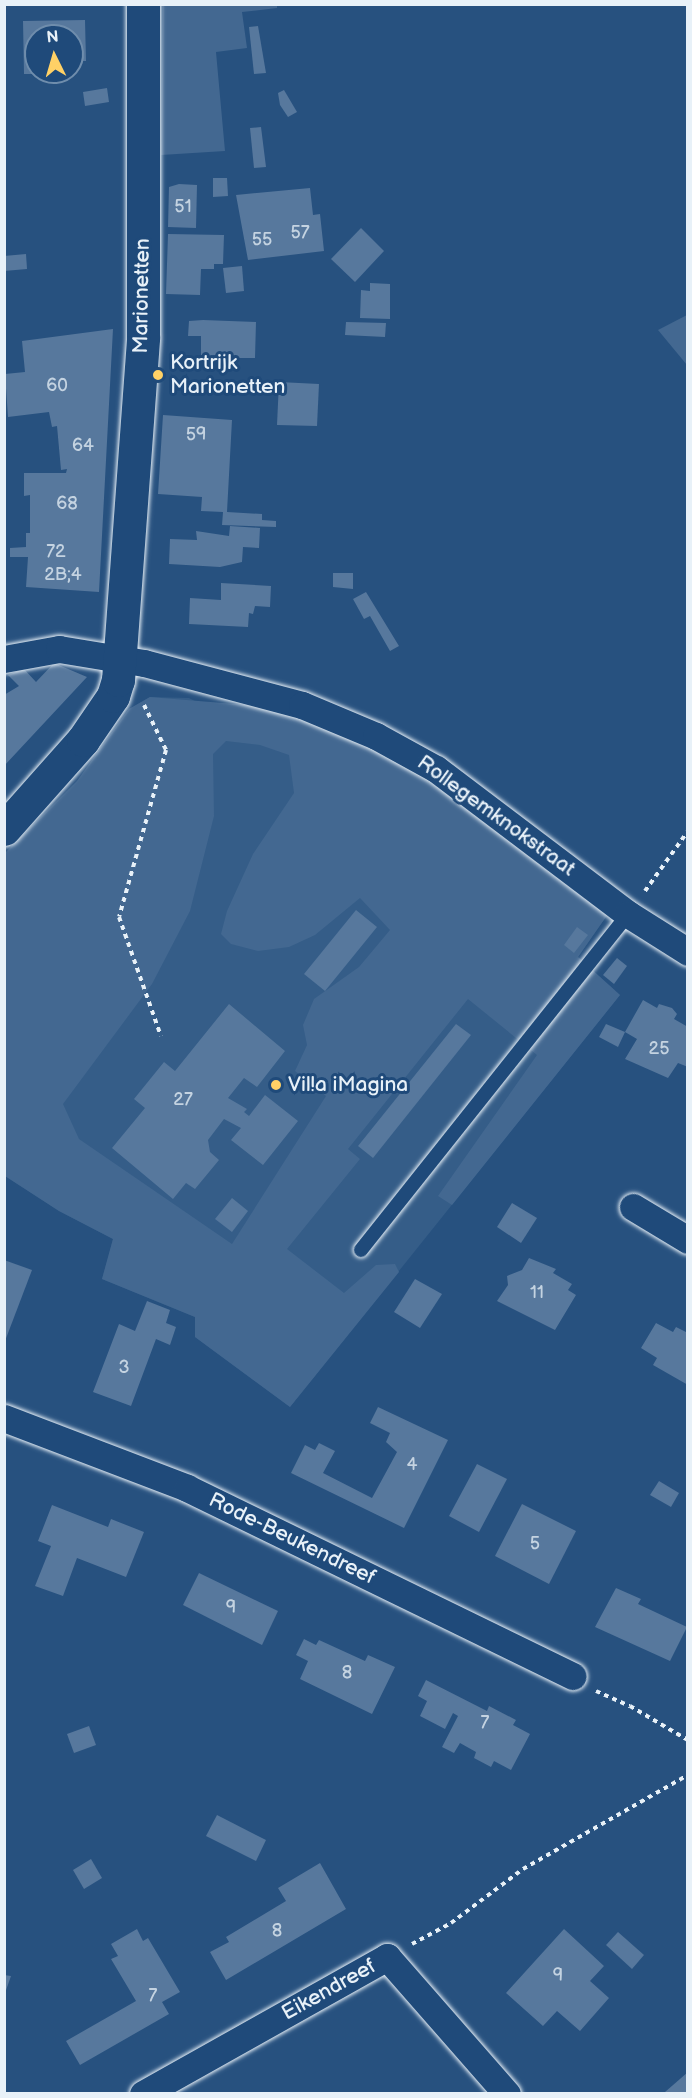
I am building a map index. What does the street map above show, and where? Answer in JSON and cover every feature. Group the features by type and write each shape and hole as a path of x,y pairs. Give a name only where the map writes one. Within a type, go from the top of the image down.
{"street":[{"name":"Marionetten","path":"118,669 143,337 143,4"},
{"name":"Rollegemknokstraat","path":"4,659 59,650 118,669 302,705 376,736 436,768 628,914 687,952"},
{"path":"4,829 83,740 112,696 118,669"},
{"path":"633,1207 687,1240"},
{"name":"Rode-Beukendreef","path":"4,1418 187,1488 573,1676"},
{"name":"Eikendreef","path":"143,2094 387,1958 507,2094"}],"lane":[{"path":"361,1250 628,914"}],"path":[{"path":"118,669 141,700 166,750 120,917 161,1036"},
{"path":"628,914 687,831"},
{"path":"573,1676 687,1740"},
{"path":"387,1958 451,1923 523,1869 687,1775"}],"shaded area":[{"path":"163,5 277,5 277,8 242,12 247,48 216,52 225,151 161,155"},
{"path":"687,315 687,365 658,330"},
{"name":"Vil!a iMagina","path":"150,697 189,698 608,914 578,957 620,995 290,1407 195,1337 195,1317 102,1279 113,1239 59,1211 5,1176 5,853 77,781 129,709"},
{"name":"Vil!a iMagina","path":"150,697 294,709 381,746 459,795 608,914 578,957 620,995 452,1205 438,1196 537,1055 468,999 348,1149 360,1159 287,1249 344,1293 376,1265 395,1264 399,1272 290,1407 195,1337 195,1317 102,1279 113,1239 59,1211 5,1176 5,853 77,781 129,709","holes":["226,741 260,745 289,755 294,793 253,854 227,911 221,934 231,944 258,951 289,947 315,935 360,898 390,930 359,967 314,999 303,1025 307,1045 295,1071 326,1096 232,1244 79,1139 63,1104 152,984 190,911 214,816 213,754"]}],"building":[{"path":"85,20 86,61 84,61 84,24 24,24 24,74 23,21"},
{"path":"258,26 266,73 254,74 249,27"},
{"path":"107,88 109,102 85,106 83,92"},
{"path":"284,90 297,112 288,117 280,105 278,93"},
{"path":"261,127 266,167 254,168 250,128"},
{"path":"213,178 227,178 228,196 213,197"},
{"path":"179,184 197,185 196,228 168,227 169,187"},
{"path":"310,188 313,215 320,214 324,251 248,260 236,195"},
{"path":"361,228 384,251 355,282 331,259"},
{"path":"168,234 224,235 223,264 214,264 214,269 201,269 200,295 166,294"},
{"path":"26,254 27,269 4,271 4,256"},
{"path":"242,266 244,291 226,293 223,268"},
{"path":"370,283 390,284 390,319 360,318 361,290 370,291"},
{"path":"189,321 256,322 255,358 236,358 237,363 201,361 201,336 188,336"},
{"path":"346,322 386,323 385,337 345,335"},
{"path":"113,329 99,592 26,587 28,557 10,557 10,548 26,547 26,533 30,533 30,495 24,496 24,473 66,473 67,469 61,470 57,426 52,427 49,412 8,417 5,374 25,372 22,341"},
{"path":"279,382 319,384 317,426 277,425"},
{"path":"163,415 232,420 227,512 262,514 262,520 276,521 276,527 222,525 223,512 201,511 202,497 158,494"},
{"path":"230,526 260,528 259,548 243,547 242,562 220,567 169,564 170,539 197,540 196,531 229,536"},
{"path":"333,573 353,573 353,589 333,587"},
{"path":"221,583 271,586 270,607 255,606 253,614 249,613 248,627 189,624 190,598 221,600"},
{"path":"366,592 399,646 390,651 370,616 364,619 353,599"},
{"path":"54,663 87,677 4,766 4,695 19,686 8,675 24,669 36,682"},
{"path":"356,910 377,927 325,991 304,974"},
{"path":"577,927 588,935 574,953 564,945"},
{"path":"617,958 627,966 614,984 603,975"},
{"path":"643,1000 657,1008 659,1004 672,1008 677,1014 674,1019 688,1027 688,1067 678,1063 668,1078 625,1059 637,1039 625,1032"},
{"path":"229,1004 285,1051 257,1087 244,1078 228,1098 247,1109 244,1112 249,1116 265,1095 298,1121 263,1165 231,1140 241,1128 224,1119 208,1140 210,1152 219,1160 195,1189 186,1183 173,1199 112,1148 145,1108 134,1099 164,1062 175,1071"},
{"path":"456,1024 471,1035 373,1158 358,1146"},
{"path":"606,1024 625,1032 618,1047 599,1037"},
{"path":"232,1198 248,1211 232,1232 215,1219"},
{"path":"512,1203 537,1218 521,1243 497,1227"},
{"path":"529,1258 556,1269 553,1273 572,1284 568,1290 576,1295 555,1330 497,1301 508,1285 507,1276 522,1270"},
{"path":"4,1260 32,1270 5,1341 4,1341"},
{"path":"415,1279 442,1294 420,1328 394,1312"},
{"path":"147,1301 170,1310 166,1323 176,1327 170,1345 156,1339 131,1406 93,1392 119,1324 135,1331"},
{"path":"656,1323 673,1332 676,1327 688,1333 688,1385 653,1365 657,1358 641,1348"},
{"path":"378,1407 448,1440 404,1528 291,1473 305,1445 315,1450 319,1443 335,1451 323,1473 372,1498 397,1452 386,1442 390,1433 370,1423"},
{"path":"477,1464 507,1479 479,1532 449,1516"},
{"path":"659,1481 679,1493 671,1507 650,1495"},
{"path":"522,1504 576,1531 549,1584 495,1556"},
{"path":"52,1505 108,1527 111,1519 144,1532 126,1577 77,1558 63,1596 35,1586 51,1546 38,1541"},
{"path":"199,1573 278,1611 262,1645 183,1605"},
{"path":"616,1588 641,1599 638,1604 687,1627 670,1661 595,1627"},
{"path":"304,1639 316,1645 319,1640 365,1661 368,1655 395,1667 372,1714 300,1679 308,1661 296,1655"},
{"path":"426,1680 487,1711 489,1706 516,1720 513,1725 530,1734 511,1770 494,1761 491,1767 474,1758 476,1752 460,1743 454,1753 442,1747 458,1716 453,1713 445,1729 420,1716 427,1701 418,1696"},
{"path":"89,1726 96,1745 74,1753 67,1734"},
{"path":"217,1815 266,1840 256,1861 206,1836"},
{"path":"91,1859 102,1878 84,1889 73,1870"},
{"path":"320,1863 346,1909 226,1980 210,1952 229,1942 226,1937 286,1901 278,1888"},
{"path":"137,1929 143,1941 148,1938 180,1992 162,2002 169,2014 80,2065 66,2041 136,2001 111,1959 118,1956 111,1944"},
{"path":"564,1929 604,1966 590,1981 609,1998 580,2031 557,2011 543,2026 506,1993"},
{"path":"618,1932 644,1955 632,1969 606,1945"},
{"path":"4,1975 11,1976 4,1996"},
{"path":"688,2072 688,2094 666,2094 665,2092"}],"place":[{"name":"Kortrijk Marionetten","path":"158,375"},
{"name":"Vil!a iMagina","path":"276,1085"}]}
